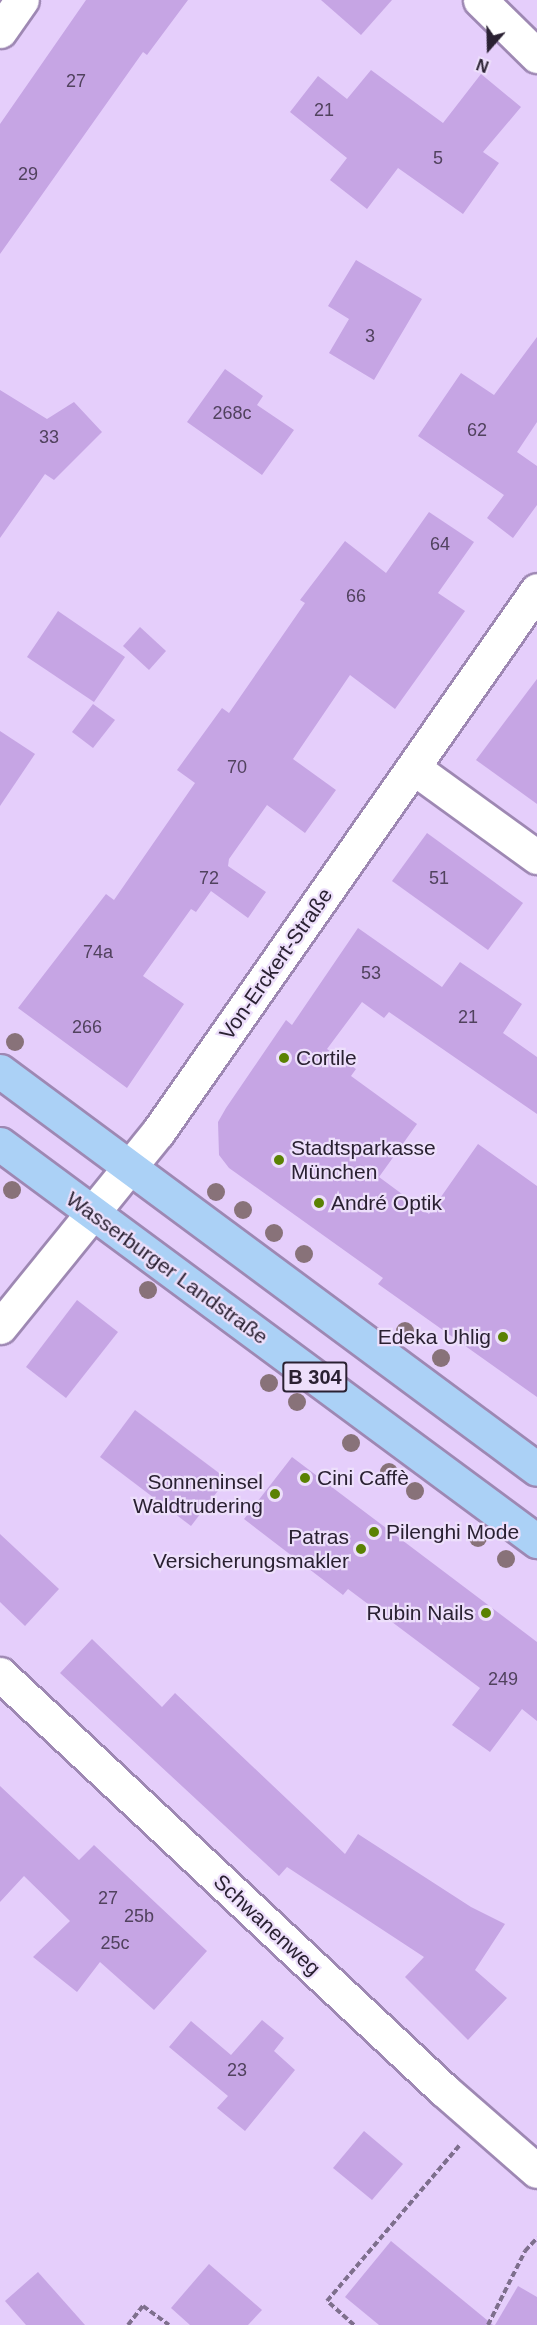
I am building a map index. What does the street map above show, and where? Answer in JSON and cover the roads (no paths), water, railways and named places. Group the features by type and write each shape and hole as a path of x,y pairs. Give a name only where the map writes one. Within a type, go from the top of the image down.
{"main road":[{"name":"B 304","path":"0,1071 537,1468"},
{"name":"Wasserburger Landstraße","path":"0,1144 537,1541"}],"street":[{"path":"0,31 22,0"},
{"path":"480,0 537,56"},
{"name":"Von-Erckert-Straße","path":"0,1327 182,1099 537,590"},
{"path":"414,768 537,857"},
{"name":"Schwanenweg","path":"0,1674 444,2090 537,2171"}],"place":[{"name":"Cortile","path":"284,1058"},
{"name":"Stadtsparkasse München","path":"279,1160"},
{"name":"André Optik","path":"319,1203"},
{"name":"Edeka Uhlig","path":"503,1337"},
{"name":"Cini Caffè","path":"305,1478"},
{"name":"Sonneninsel Waldtrudering","path":"275,1494"},
{"name":"Pilenghi Mode","path":"374,1532"},
{"name":"Patras Versicherungsmakler","path":"361,1549"},
{"name":"Rubin Nails","path":"486,1613"}]}
